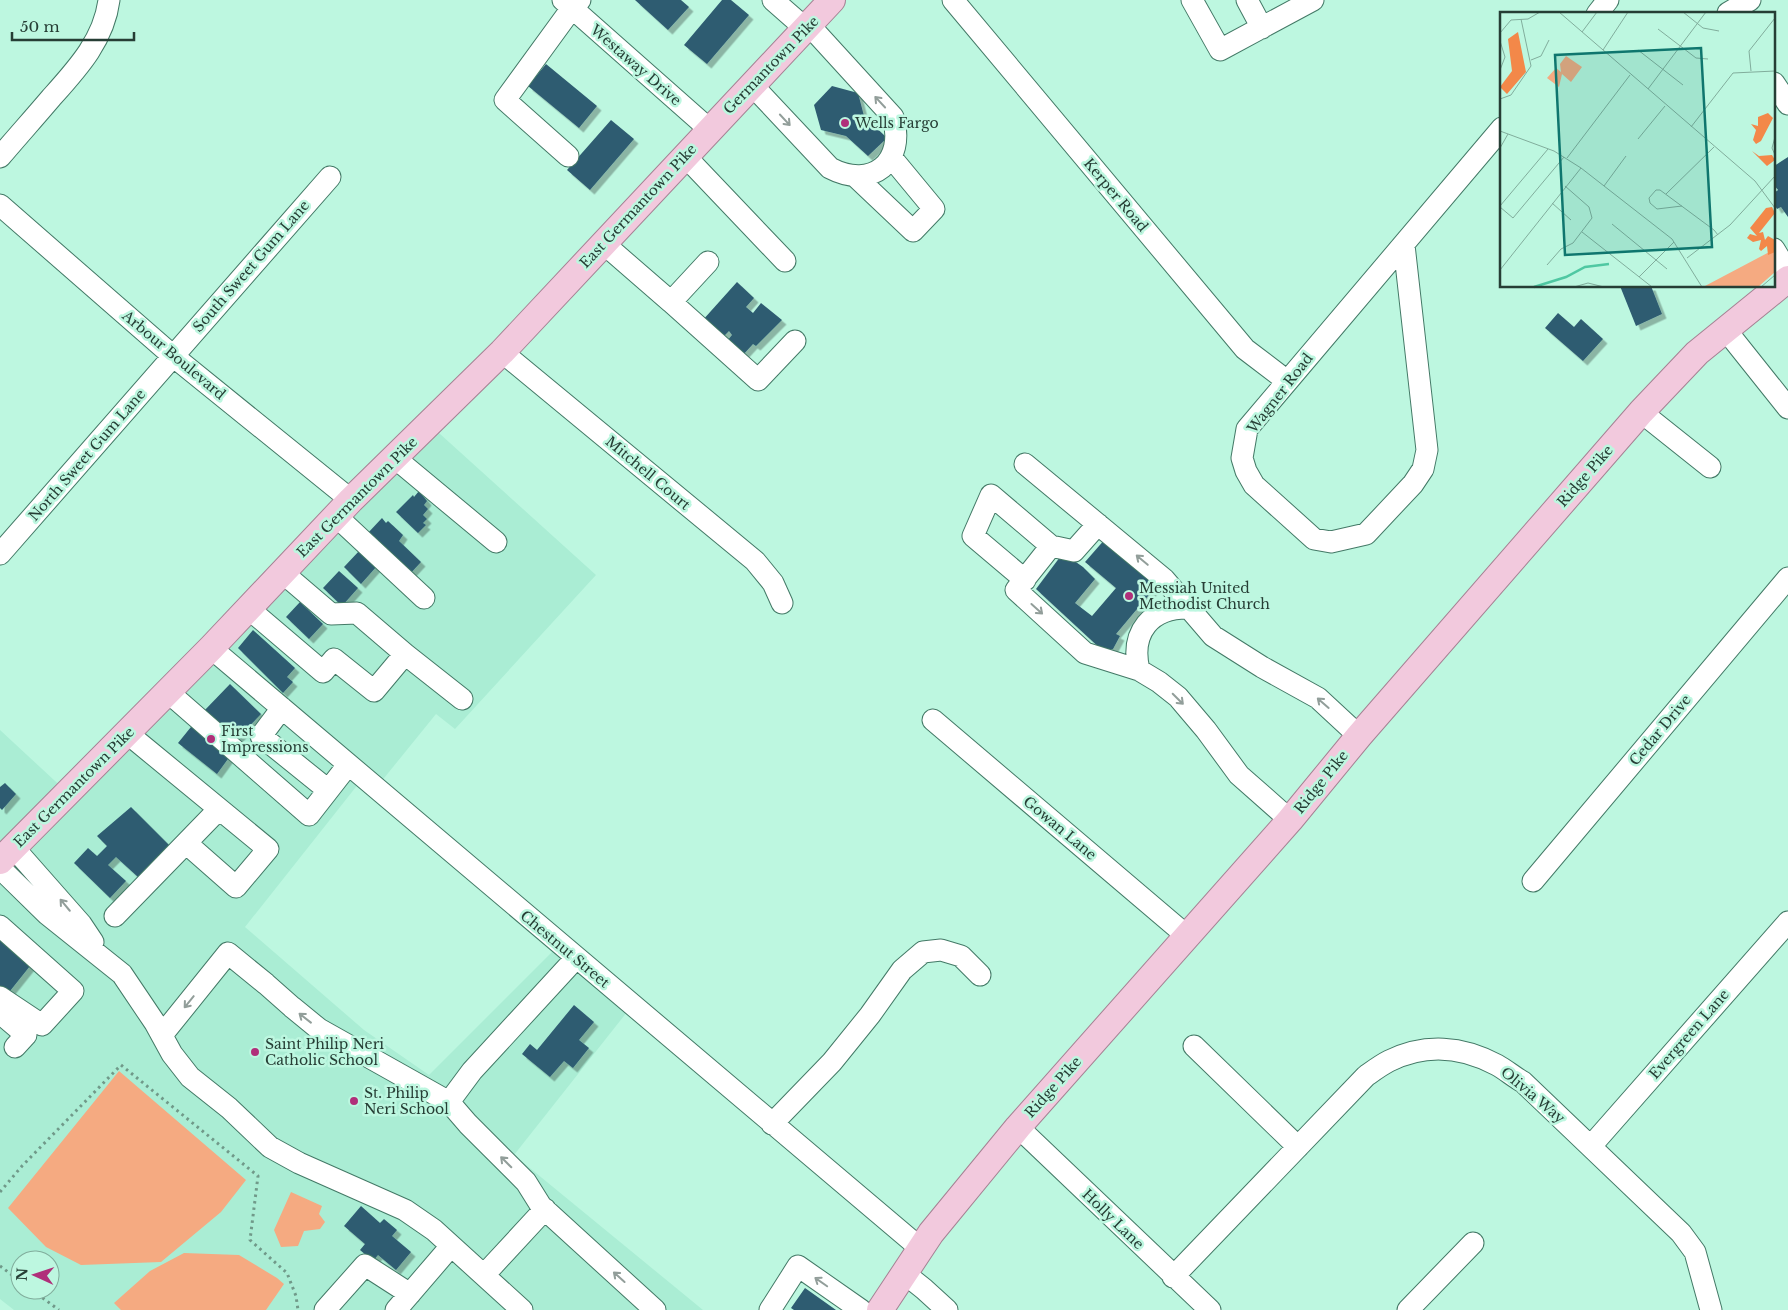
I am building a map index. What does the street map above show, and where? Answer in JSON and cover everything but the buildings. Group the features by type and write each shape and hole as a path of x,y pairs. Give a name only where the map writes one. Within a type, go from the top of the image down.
{"main road":[{"name":"Germantown Pike","path":"709,129 832,0"},
{"name":"East Germantown Pike","path":"5,859 249,609 344,508 502,352 709,129"},
{"name":"Ridge Pike","path":"880,1310 920,1248 1018,1127 1290,820 1359,736 1641,412 1697,353 1788,279"}],"street":[{"path":"0,157 80,65 98,38 104,23 109,0"},
{"path":"752,85 830,168 843,175 856,177 876,171 891,157 897,144 897,130 893,116 809,25 798,22 773,0"},
{"name":"Kerper Road","path":"953,0 1244,349 1287,381"},
{"path":"1192,0 1220,50 1313,0"},
{"path":"1247,0 1262,28"},
{"path":"1599,12 1608,0"},
{"path":"1720,0 1728,12"},
{"path":"1732,12 1750,0"},
{"path":"568,156 505,100 572,3"},
{"name":"Westaway Drive","path":"572,3 709,129"},
{"path":"1776,86 1788,104"},
{"name":"Wagner Road","path":"1404,245 1427,450 1423,469 1413,484 1366,534 1330,542 1314,538 1254,485 1246,471 1242,458 1247,430 1500,130"},
{"path":"684,156 785,261"},
{"path":"856,177 913,231 934,208 891,157"},
{"name":"South Sweet Gum Lane","path":"173,356 330,177"},
{"name":"Arbour Boulevard","path":"0,205 344,508 424,598"},
{"path":"604,243 758,380 795,341"},
{"path":"1776,252 1788,272"},
{"path":"671,302 708,262"},
{"path":"1725,329 1788,408"},
{"name":"Mitchell Court","path":"502,352 755,562 773,583 782,603"},
{"name":"North Sweet Gum Lane","path":"0,554 173,356"},
{"path":"1641,412 1710,467"},
{"path":"395,458 496,542"},
{"path":"1025,464 1164,579 1213,636 1262,667 1318,698 1359,736"},
{"path":"1024,580 973,536 991,495 1051,546 1074,551 1098,524"},
{"path":"1051,546 1016,590 1086,653 1139,670 1159,682 1178,697 1206,730 1239,775 1290,820"},
{"path":"283,573 331,614 357,613 462,699"},
{"name":"Cedar Drive","path":"1533,881 1788,578"},
{"path":"1139,670 1136,656 1137,642 1142,630 1151,619 1162,612 1175,608 1189,608"},
{"path":"249,609 322,672 334,659 374,691 406,654"},
{"name":"Chestnut Street","path":"211,648 920,1248"},
{"path":"168,692 309,815 348,765"},
{"path":"282,708 261,736 328,790"},
{"name":"Gowan Lane","path":"933,720 1187,936"},
{"path":"127,733 268,850 236,887 186,844"},
{"path":"115,916 219,809"},
{"path":"5,859 81,924 103,959 122,974 162,1035 172,1054 190,1077 229,1108 270,1147 299,1163 405,1210 434,1230 522,1310"},
{"name":"Evergreen Lane","path":"1591,1146 1788,922"},
{"path":"0,926 72,991 42,1025 0,997"},
{"path":"772,1124 832,1062 870,1015 902,970 922,952 941,950 961,956 980,975"},
{"path":"162,1035 228,954 319,1028 449,1102 468,1124 526,1182 545,1209 655,1310"},
{"path":"449,1102 472,1071 576,958"},
{"path":"0,1013 26,1035 15,1048"},
{"path":"1194,1046 1298,1147"},
{"name":"Olivia Way","path":"1174,1277 1366,1076 1387,1062 1407,1053 1451,1048 1498,1065 1523,1082 1681,1232 1696,1252 1711,1310"},
{"name":"Holly Lane","path":"1018,1127 1210,1310"},
{"path":"484,1275 545,1209"},
{"path":"1408,1310 1473,1243"},
{"path":"396,1310 452,1246"},
{"path":"325,1310 366,1265 410,1294"},
{"path":"770,1310 798,1266 861,1310"},
{"path":"904,1273 948,1310"}],"path":[{"path":"0,1192 22,1166 121,1065 258,1176 250,1240 287,1273 296,1296 298,1310"},
{"path":"46,1300 59,1310"}],"shaded area":[{"path":"429,424 596,575 455,729 436,714 376,788 363,778 245,927 364,1030 429,1075 560,944 631,1007 514,1155 703,1310 14,1310 0,1299 0,730 68,793"},
{"path":"119,1071 246,1180 221,1212 161,1262 81,1265 60,1254 60,1250 52,1250 46,1247 8,1208"},
{"path":"291,1192 322,1206 319,1214 325,1222 320,1229 304,1231 298,1246 281,1247 274,1230"},
{"path":"184,1253 239,1255 284,1284 266,1310 121,1310 114,1303 150,1271"}],"place":[{"name":"Wells Fargo","path":"845,123"},
{"name":"Messiah United Methodist Church","path":"1129,596"},
{"name":"First Impressions","path":"211,739"},
{"name":"Saint Philip Neri Catholic School","path":"255,1052"},
{"name":"St. Philip Neri School","path":"354,1101"}]}
